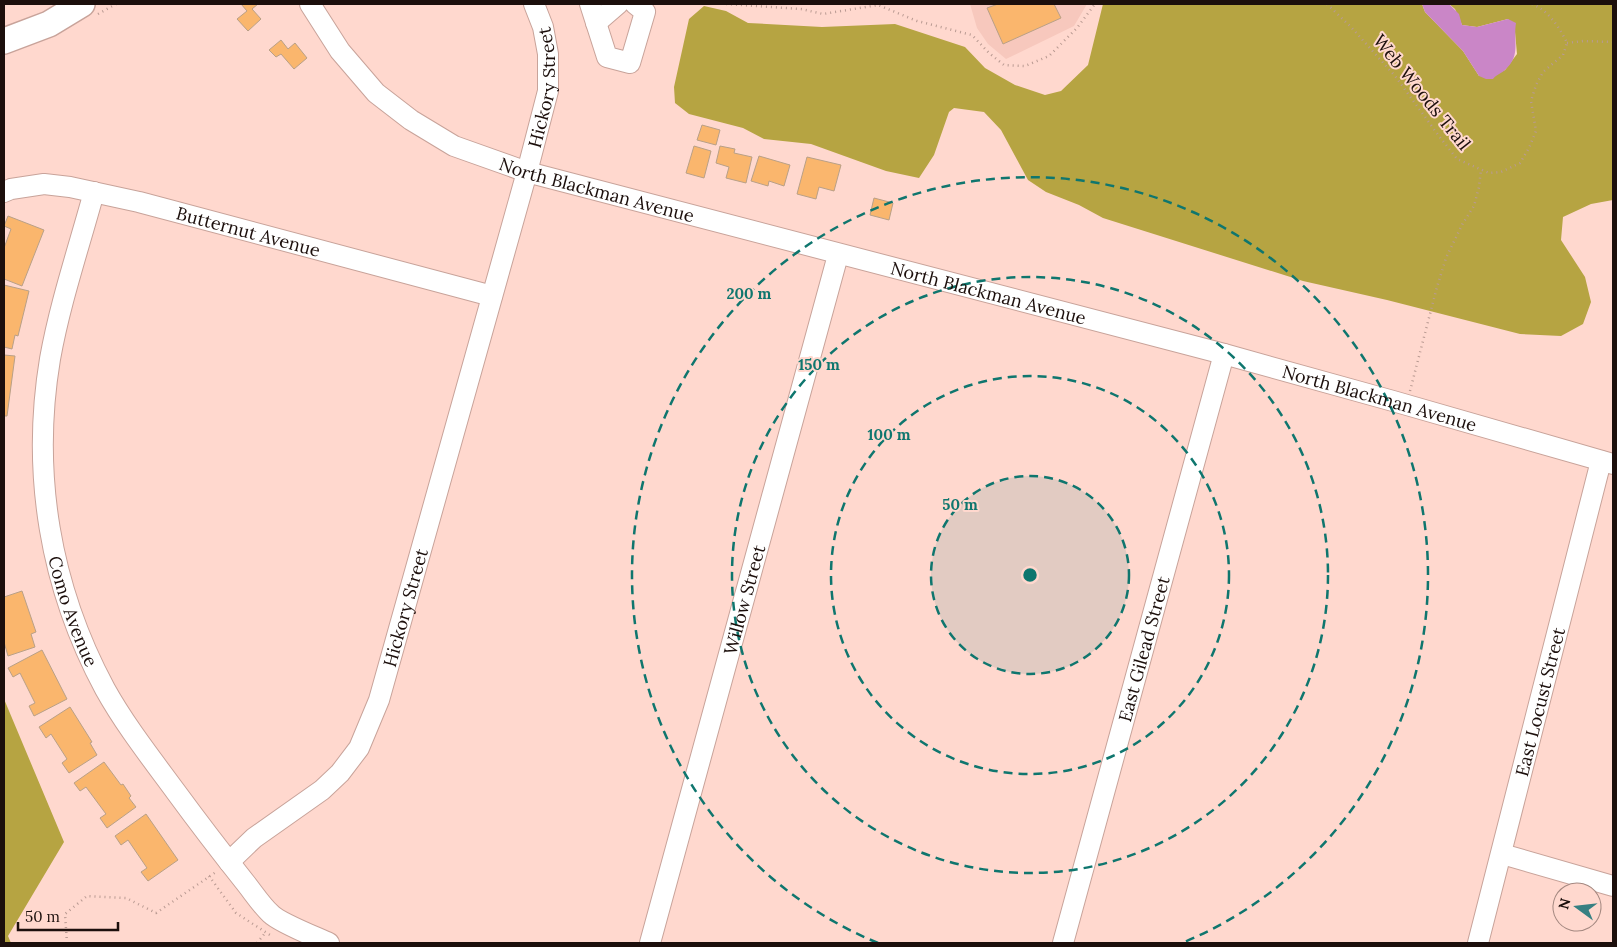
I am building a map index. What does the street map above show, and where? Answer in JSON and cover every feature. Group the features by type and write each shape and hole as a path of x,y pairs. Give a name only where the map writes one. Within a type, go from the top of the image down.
{"main road":[{"path":"4,41 49,24 82,4"}],"street":[{"name":"North Blackman Avenue","path":"310,4 340,51 376,93 411,120 454,146 527,172 838,255 1224,354 1607,463"},
{"name":"Hickory Street","path":"229,862 254,838 322,790 340,773 359,748 379,700 548,91 548,54 543,28 534,4"},
{"path":"590,4 607,57 630,63 645,12 635,4"},
{"path":"596,23 618,4"},
{"name":"Butternut Avenue","path":"4,192 11,189 44,184 94,192 139,202 492,296"},
{"name":"Como Avenue","path":"94,192 65,294 47,383 43,420 42,471 54,557 75,622 106,689 149,756 272,916 329,943"},
{"name":"Willow Street","path":"650,943 838,255"},
{"name":"East Gilead Street","path":"1063,943 1224,354"},
{"name":"East Locust Street","path":"1478,943 1607,463"},
{"path":"1502,854 1613,886"}],"path":[{"path":"726,4 801,9 823,14 878,5 917,21 972,35 989,53 1004,65 1024,66 1049,56 1078,28 1095,4"},
{"name":"Web Woods Trail","path":"1327,4 1351,27 1395,76 1457,159 1489,174 1501,172 1520,163 1529,148 1536,131 1531,100 1536,85 1543,72 1563,55 1567,43"},
{"path":"1532,4 1550,18 1562,32 1567,43 1583,41 1613,42"},
{"path":"1408,405 1446,258 1474,206 1481,170"},
{"path":"67,943 65,914 87,896 126,898 156,913 229,862"},
{"path":"209,876 236,913 265,933 274,936"},
{"path":"257,943 265,933"}],"shaded area":[{"path":"970,4 1087,4 1074,26 1006,59 988,44 977,28"},
{"path":"1103,4 1422,4 1425,12 1463,51 1479,76 1496,74 1505,70 1517,54 1515,32 1508,19 1477,27 1462,25 1455,9 1449,4 1613,4 1613,200 1591,204 1563,217 1561,240 1585,277 1591,302 1583,324 1561,336 1520,334 1303,281 1103,218 1079,205 1046,192 1028,180 1001,130 984,112 954,108 949,112 934,155 919,178 886,171 811,144 764,139 743,128 689,114 675,103 674,87 689,19 704,6 726,11 748,23 822,27 895,24 965,47 985,68 1015,85 1045,95 1061,91 1088,65"},
{"path":"1422,4 1449,4 1459,14 1462,25 1477,27 1508,19 1516,23 1515,53 1511,64 1493,79 1479,76 1463,51 1425,12"},
{"path":"4,699 64,842 8,936 11,943 4,943"}],"building":[{"path":"241,4 258,4 252,9 261,19 248,31 237,19 247,11"},
{"path":"998,4 1054,4 1061,18 1003,44 987,8"},
{"path":"281,40 288,49 295,43 307,58 294,69 281,54 276,57 269,50"},
{"path":"702,125 720,130 716,145 697,140"},
{"path":"694,146 711,151 704,178 686,173"},
{"path":"720,146 735,149 734,153 752,157 746,183 726,178 729,167 716,163"},
{"path":"759,156 790,165 784,186 769,181 768,186 751,181"},
{"path":"807,157 841,165 834,191 819,187 816,199 797,194"},
{"path":"874,198 893,203 889,220 870,215"},
{"path":"8,216 44,230 22,286 4,279 4,248 11,229 4,226"},
{"path":"4,285 29,291 18,336 15,335 12,349 4,347"},
{"path":"4,355 15,356 7,416 4,416"},
{"path":"22,591 36,632 31,634 35,647 8,656 4,642 4,597"},
{"path":"42,650 67,699 34,716 29,706 35,703 20,673 13,677 8,668"},
{"path":"70,707 92,742 90,743 97,755 69,773 62,763 67,759 51,734 46,738 39,727"},
{"path":"104,762 121,785 123,784 131,796 129,798 136,807 107,828 100,818 106,814 86,787 80,791 74,783"},
{"path":"146,814 178,860 148,881 141,872 147,868 128,840 121,845 115,836"}]}
